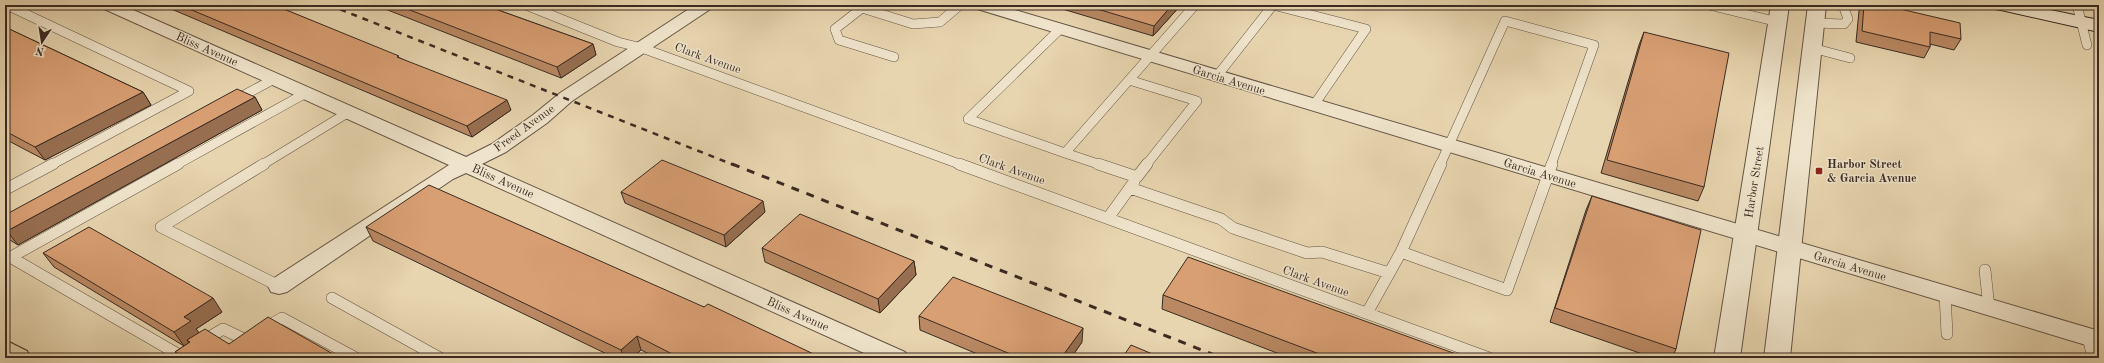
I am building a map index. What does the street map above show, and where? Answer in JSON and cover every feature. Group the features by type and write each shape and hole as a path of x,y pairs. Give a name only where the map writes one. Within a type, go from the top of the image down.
{"highway":[{"path":"5,350 15,358"},
{"path":"5,350 18,358"}],"street":[{"name":"Bliss Avenue","path":"108,5 897,358"},
{"name":"Freed Avenue","path":"279,286 446,175 499,148 540,119 566,97 706,5"},
{"name":"Garcia Avenue","path":"980,5 2093,339"},
{"path":"2002,5 2099,13"},
{"path":"2075,10 2099,26"},
{"name":"Harbor Street","path":"1727,358 1779,14"},
{"path":"1777,358 1816,14"}],"lane":[{"name":"Clark Avenue","path":"526,5 618,42 642,48 1489,358"},
{"path":"894,57 839,40 835,29 864,6 913,24 940,22 960,5"},
{"path":"1065,153 1195,5"},
{"path":"1217,76 1273,5 1366,29 1314,105"},
{"path":"1709,5 1779,14"},
{"path":"1816,14 1844,24 1848,19 1844,12 1843,5"},
{"path":"5,186 8,188 189,91 14,6"},
{"path":"2075,10 2087,45"},
{"path":"1367,313 1401,252 1505,21 1594,45 1507,290 1401,252"},
{"path":"1060,29 968,119 1137,177"},
{"path":"1812,48 1850,58"},
{"path":"226,105 274,79"},
{"path":"1108,218 1137,177 1197,101 1129,80"},
{"path":"8,256 306,93"},
{"path":"279,286 161,227 349,112"},
{"path":"1130,188 1221,218 1232,228 1307,253 1322,252 1389,273"},
{"path":"8,256 181,356 223,329 246,340 282,318 356,358"},
{"path":"1985,270 1989,308"},
{"path":"1945,294 1947,334"},
{"path":"332,298 440,358"},
{"path":"2093,339 2093,358"}],"building":[{"path":"180,5 274,5 399,56 397,57 507,100 467,126"},
{"path":"397,5 484,5 593,44 557,67"},
{"path":"1084,5 1172,5 1154,26"},
{"path":"1864,5 1883,5 1960,23 1961,39 1930,32 1930,47 1862,31"},
{"path":"5,27 143,92 35,147 5,131"},
{"path":"1644,32 1729,53 1704,187 1607,160"},
{"path":"237,89 255,97 7,231 5,230 5,215"},
{"path":"662,160 763,201 724,235 621,192"},
{"path":"429,185 704,307 708,304 822,358 680,358 637,336 621,350 366,227"},
{"path":"1592,196 1701,230 1676,349 1555,308"},
{"path":"800,214 914,261 878,299 762,248"},
{"path":"89,227 213,298 184,317 191,321 174,332 43,253"},
{"path":"1188,257 1467,358 1330,358 1163,295"},
{"path":"953,277 1083,328 1061,358 1020,358 919,316"},
{"path":"268,317 340,358 186,358 175,352 190,342 187,340 205,329 229,344"},
{"path":"1131,345 1162,358 1122,358"}],"railway":[{"path":"329,5 734,165"},
{"path":"732,164 1222,358"}],"place":[{"name":"Harbor Street & Garcia Avenue","path":"1819,171"}]}
